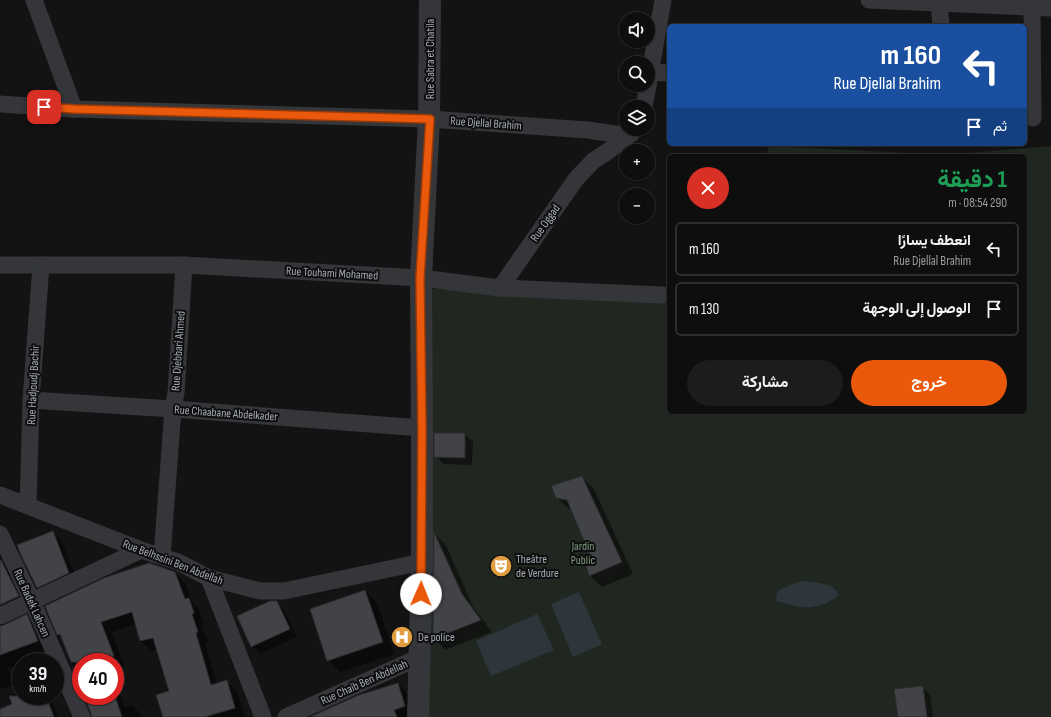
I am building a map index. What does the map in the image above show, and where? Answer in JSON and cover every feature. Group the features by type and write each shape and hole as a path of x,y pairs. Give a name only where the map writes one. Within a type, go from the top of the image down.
{"street":[{"path":"34,0 74,109"},
{"name":"Rue Sabra et Chatila","path":"418,717 422,562 420,278 430,119 430,0"},
{"path":"653,56 663,0"},
{"path":"869,0 1051,8"},
{"path":"939,2 941,24"},
{"path":"1032,7 1033,118"},
{"path":"655,79 667,74"},
{"name":"Rue Djellal Brahim","path":"0,104 74,109 430,119 619,133"},
{"name":"Rue Oggad","path":"500,288 576,179 593,161 608,152 627,136"},
{"name":"Rue Touhami Mohamed","path":"0,264 184,265 420,278 500,288 662,295"},
{"name":"Rue Hadjoudj Bachir","path":"28,506 31,400 41,265"},
{"name":"Rue Djebbari Ahmed","path":"162,556 176,393 184,265"},
{"name":"Rue Chaabane Abdelkader","path":"31,400 174,409 422,428"},
{"name":"Rue Belhssini Ben Abdellah","path":"0,495 141,550 178,562 209,578 260,591 284,592 422,562"},
{"name":"Rue Badek Lahcen","path":"0,534 32,601 82,717"},
{"path":"0,616 141,550"},
{"path":"209,578 263,717"},
{"name":"Rue Chaib Ben Abdellah","path":"286,717 420,657"}],"green space":[{"name":"Jardin Public","path":"769,146 927,154 767,154"},
{"name":"Jardin Public","path":"1051,146 1051,717 415,717 425,295 434,289 667,303 667,414 1027,414 1027,154 959,154"}],"shaded area":[{"path":"803,581 828,585 839,595 824,604 809,607 793,606 776,600 777,592 789,585"},
{"path":"579,592 602,644 573,657 551,604"},
{"path":"537,614 554,650 491,676 476,641"}],"building":[{"path":"434,433 465,433 465,458 434,457"},
{"path":"582,476 622,562 589,576 586,565 590,555 567,500 556,498 551,486"},
{"path":"53,531 69,573 37,588 17,545"},
{"path":"434,532 462,594 481,620 433,639"},
{"path":"1,560 19,596 0,605 0,561"},
{"path":"149,563 175,572 185,599 189,598 194,613 192,614 198,632 196,633 211,685 227,680 235,708 205,717 163,717 156,695 169,691 153,638 140,641 132,612 101,622 113,653 72,653 71,662 60,634 57,635 45,606 104,578"},
{"path":"365,590 383,642 327,661 310,609"},
{"path":"270,601 277,601 290,629 251,647 237,616"},
{"path":"27,614 38,641 0,655 0,626"},
{"path":"398,683 405,706 394,710 397,717 310,717 359,695"},
{"path":"923,686 927,717 898,717 894,689"},
{"path":"9,696 12,696 12,704"},
{"path":"12,704 49,705 54,717 0,717 0,709"},
{"path":"88,705 118,705 122,717 92,717"}],"place":[{"name":"Theâtre de Verdure","path":"501,566"},
{"name":"De police","path":"402,637"}],"route":[{"path":"44,107 430,119 420,278 422,428 421,594"}]}
